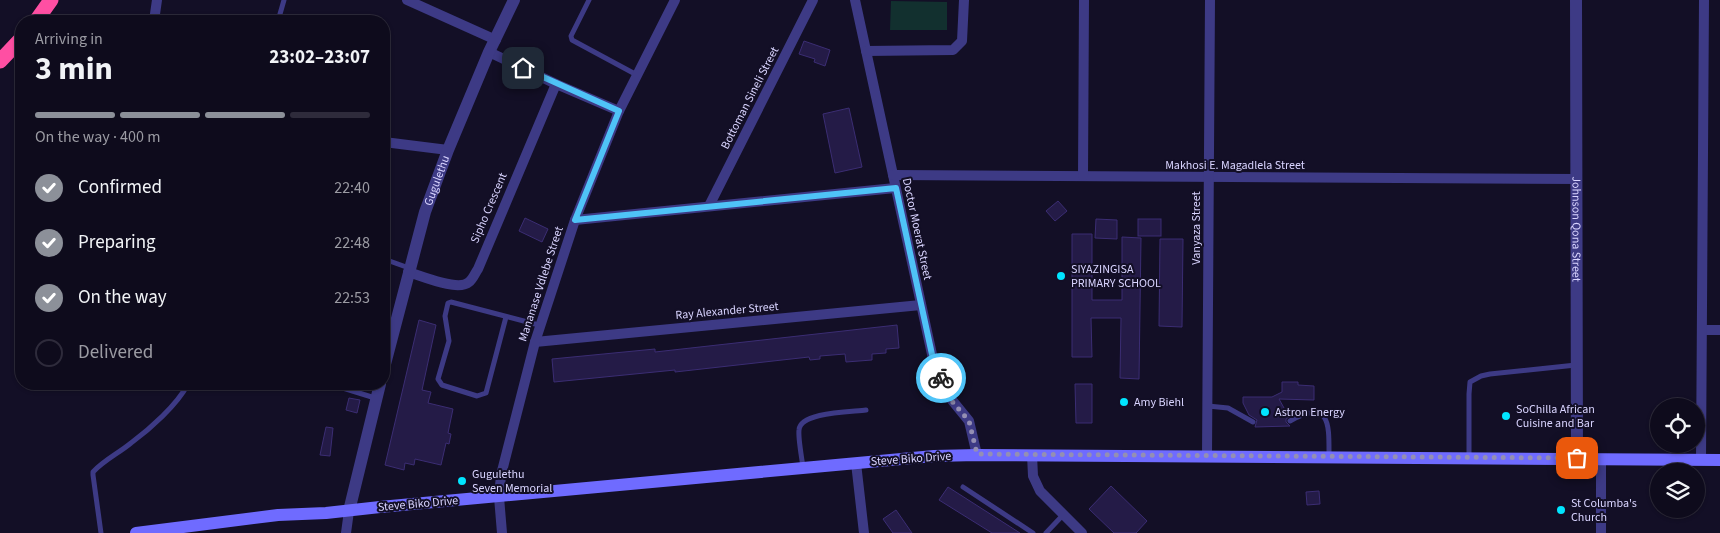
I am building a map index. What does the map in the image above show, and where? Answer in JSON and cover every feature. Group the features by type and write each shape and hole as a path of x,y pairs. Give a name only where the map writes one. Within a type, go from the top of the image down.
{"highway":[{"path":"40,15 51,0"},
{"path":"0,61 15,45"}],"main road":[{"name":"Steve Biko Drive","path":"136,533 350,505 380,507 803,469 856,462 977,454 1720,460"}],"street":[{"path":"155,15 157,0"},
{"path":"407,0 496,40"},
{"name":"Mananase Vdlebe Street","path":"502,533 499,497 504,462 540,325 575,220 619,111 675,0"},
{"name":"Bottoman Sineli Street","path":"709,206 813,0"},
{"name":"Doctor Moerat Street","path":"855,0 933,359 946,394 969,421 977,454"},
{"path":"866,51 953,50 962,41 964,0"},
{"path":"1083,176 1084,0"},
{"name":"Vanyaza Street","path":"1207,457 1210,0"},
{"name":"Johnson Qona Street","path":"1576,0 1577,458"},
{"path":"1701,460 1704,0"},
{"name":"Gugulethu","path":"390,344 425,212 448,150 512,1"},
{"path":"490,52 556,84 619,111"},
{"name":"Sipho Crescent","path":"409,270 452,286 463,286 471,281 478,269 556,84"},
{"path":"390,143 448,150"},
{"name":"Makhosi E. Magadlela Street","path":"893,175 1577,179"},
{"path":"575,220 896,188"},
{"name":"Ray Alexander Street","path":"535,342 921,305"},
{"path":"1702,330 1720,330"},
{"path":"346,533 350,505 378,390"},
{"path":"1032,455 1035,484 1082,533"},
{"path":"1600,459 1601,533"},
{"path":"856,462 864,533"}],"lane":[{"path":"280,15 284,0"},
{"path":"589,0 571,36 572,40 637,75"},
{"path":"390,262 409,270"},
{"path":"506,317 486,393 477,396 442,385 438,379 449,341 445,316 447,305 452,302 540,325"},
{"path":"1469,458 1470,382 1490,374 1576,365"},
{"path":"101,533 93,472 144,432 184,390"},
{"path":"350,390 376,398"},
{"path":"1208,406 1228,408 1253,422"},
{"path":"803,469 798,429 802,422 814,416 866,410"},
{"path":"1290,421 1308,413 1320,414 1325,417 1328,422 1330,458"},
{"path":"963,487 1033,533"},
{"path":"1046,533 1063,514"}],"green space":[{"path":"891,1 947,2 947,30 890,30"}],"building":[{"path":"804,41 830,50 825,66 814,62 815,59 799,54"},
{"path":"849,108 862,167 835,173 823,114"},
{"path":"1058,201 1067,211 1055,221 1046,211"},
{"path":"525,218 548,229 542,242 519,231"},
{"path":"1096,219 1117,220 1117,239 1095,238"},
{"path":"1138,219 1161,219 1161,236 1138,236"},
{"path":"1072,234 1092,234 1092,300 1122,300 1122,237 1141,238 1139,379 1120,378 1121,318 1091,318 1092,357 1072,357"},
{"path":"1160,239 1183,239 1182,327 1159,326"},
{"path":"419,320 436,325 422,390 431,392 428,403 453,409 448,433 451,434 449,444 446,443 441,465 415,459 414,465 405,463 404,470 385,465"},
{"path":"897,325 899,348 886,349 886,353 872,354 872,360 846,362 845,354 820,356 820,359 810,360 809,357 675,372 675,370 554,382 552,359 655,349 655,352"},
{"path":"1282,382 1298,382 1298,385 1314,386 1314,400 1279,399 1289,417 1286,419 1286,422 1290,426 1255,427 1257,420 1249,415 1243,403 1243,397 1272,397 1282,392"},
{"path":"1075,384 1092,384 1092,423 1076,423"},
{"path":"349,398 360,400 357,413 346,410"},
{"path":"326,427 333,428 330,456 320,455"},
{"path":"1111,486 1147,521 1136,533 1114,533 1089,509"},
{"path":"948,487 1020,533 992,533 939,500"},
{"path":"1319,491 1320,504 1307,505 1306,492"},
{"path":"896,510 912,533 893,533 883,519"}],"way so far":[{"path":"941,378 946,394 969,421 977,454 1577,458"}],"place":[{"name":"SIYAZINGISA PRIMARY SCHOOL","path":"1061,276"},
{"name":"Amy Biehl","path":"1124,402"},
{"name":"Astron Energy","path":"1265,412"},
{"name":"SoChilla African Cuisine and Bar","path":"1506,416"},
{"name":"Gugulethu Seven Memorial","path":"462,481"},
{"name":"St Columba's Church","path":"1561,510"}],"route":[{"path":"523,68 619,111 575,220 896,188 933,359 941,378"}]}
